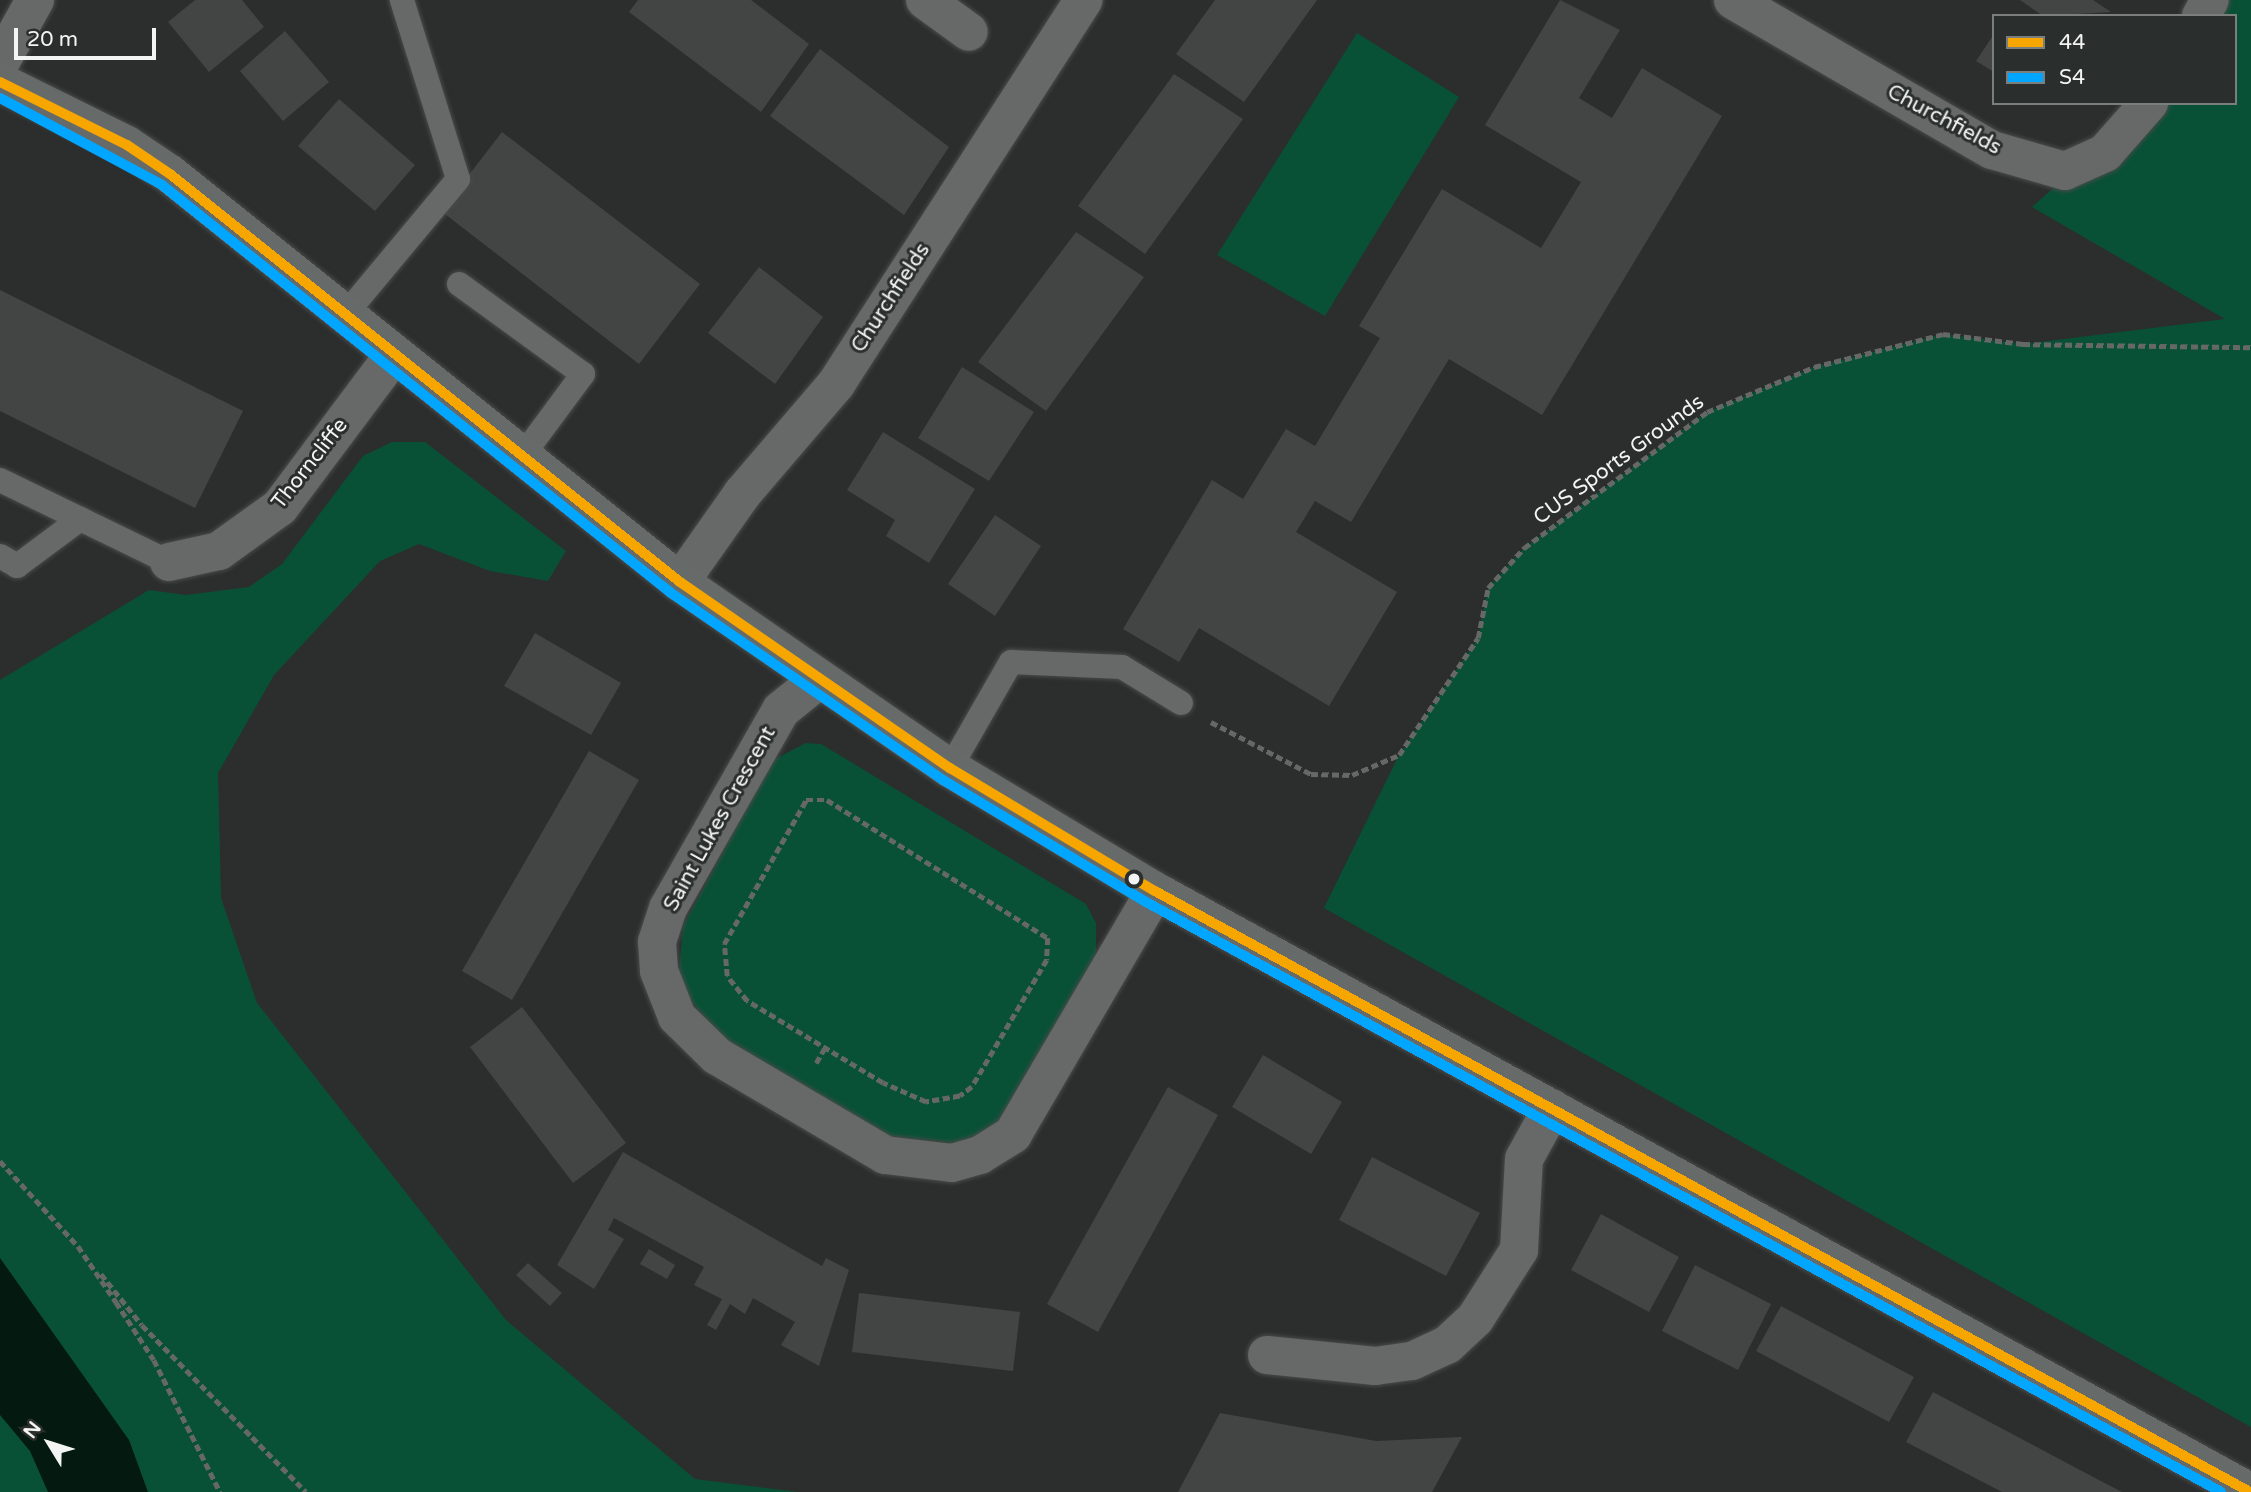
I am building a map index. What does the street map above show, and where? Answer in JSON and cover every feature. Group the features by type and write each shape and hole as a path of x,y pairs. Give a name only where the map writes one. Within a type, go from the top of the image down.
{"main road":[{"path":"0,82 127,145 520,459 680,582 817,681 950,768 1155,891 2250,1492"}],"street":[{"path":"0,63 35,0"},
{"path":"925,0 969,32"},
{"name":"Churchfields","path":"680,582 742,494 836,384 1083,0"},
{"name":"Churchfields","path":"1733,0 1992,150 2066,171 2105,153 2148,105"},
{"name":"Thorncliffe","path":"169,562 219,551 280,507 393,356"},
{"name":"Saint Lukes Crescent","path":"817,681 781,710 668,908 657,942 659,971 677,1017 717,1056 885,1155 952,1163 980,1156 1013,1134 1155,891"},
{"path":"1267,1355 1376,1366 1412,1361 1447,1345 1475,1319 1519,1250 1524,1159 1552,1108"}],"lane":[{"path":"344,316 458,179 402,0"},
{"path":"459,284 583,374 520,459"},
{"path":"0,480 169,562"},
{"path":"0,556 17,566 80,519"},
{"path":"950,768 1012,662 1122,667 1181,704"}],"path":[{"name":"CUS Sports Grounds","path":"1181,704 1311,774 1352,775 1399,755 1478,638 1488,588 1524,548 1707,412 1814,367 1943,334 2023,344 2251,347"},
{"path":"827,800 1048,938 1047,960 972,1087 961,1096 926,1102 883,1083 747,1001 727,976 724,944 799,807 827,800"},
{"path":"0,1161 78,1246 142,1325 306,1492"},
{"path":"78,1246 154,1360 220,1492"}],"green space":[{"path":"2210,0 2251,0 2251,1427 1324,908 1399,755 1478,638 1488,588 1524,548 1707,412 1814,367 1943,334 2023,344 2225,319 2032,207 2147,105 2237,105 2237,14 2202,14"},
{"path":"1357,33 1459,97 1325,316 1217,255"},
{"path":"392,442 425,442 566,551 548,581 490,571 419,544 380,561 274,675 218,773 221,898 257,1003 506,1320 695,1479 798,1492 0,1492 0,680 149,590 186,595 249,587 282,564 363,456"},
{"path":"806,743 821,744 1086,904 1096,923 1096,960 1002,1123 964,1144 887,1136 720,1037 686,994 679,973 683,926 773,760"}],"shaded area":[{"path":"0,1258 129,1440 148,1492 48,1492 30,1451 0,1415"}],"building":[{"path":"195,0 242,0 264,27 209,72 168,22"},
{"path":"638,0 751,0 809,44 761,112 629,12"},
{"path":"1215,0 1317,0 1244,102 1176,54"},
{"path":"1560,0 1620,30 1579,98 1612,118 1642,68 1722,116 1542,415 1449,359 1351,522 1315,501 1296,532 1397,592 1329,706 1199,628 1179,662 1123,629 1212,480 1243,499 1286,429 1315,446 1380,338 1359,326 1442,189 1541,248 1581,182 1485,125"},
{"path":"2020,0 2093,0 2111,12 2077,14 2040,14"},
{"path":"285,31 329,82 283,121 240,71"},
{"path":"1992,37 1992,71 1976,61"},
{"path":"820,49 949,147 904,215 770,116"},
{"path":"1174,74 1243,119 1145,254 1078,206"},
{"path":"339,99 415,165 375,211 298,146"},
{"path":"502,132 700,284 639,364 441,211"},
{"path":"1076,232 1144,277 1046,411 978,362"},
{"path":"759,267 823,317 775,384 708,333"},
{"path":"0,290 243,411 195,508 0,411"},
{"path":"962,367 1034,412 989,481 918,438"},
{"path":"883,432 975,489 929,563 886,536 895,520 847,490"},
{"path":"995,515 1041,546 995,616 948,584"},
{"path":"535,633 621,683 591,735 504,686"},
{"path":"589,751 639,780 512,1000 462,971"},
{"path":"522,1007 626,1143 573,1183 470,1047"},
{"path":"1263,1055 1342,1102 1311,1154 1232,1107"},
{"path":"1168,1087 1218,1115 1098,1332 1047,1304"},
{"path":"623,1152 822,1266 826,1258 849,1270 819,1366 781,1345 795,1322 753,1298 745,1314 730,1304 716,1330 707,1325 722,1299 694,1285 704,1267 614,1218 608,1230 624,1239 594,1289 557,1265"},
{"path":"1372,1157 1480,1213 1446,1276 1339,1220"},
{"path":"1601,1214 1679,1257 1649,1312 1571,1270"},
{"path":"649,1249 675,1265 667,1279 640,1264"},
{"path":"528,1263 562,1293 550,1306 516,1275"},
{"path":"1695,1265 1771,1304 1738,1370 1662,1331"},
{"path":"859,1293 1020,1312 1013,1371 852,1352"},
{"path":"1781,1306 1914,1377 1889,1422 1756,1351"},
{"path":"1933,1392 2122,1492 2002,1492 1906,1442"},
{"path":"1220,1413 1376,1441 1462,1437 1432,1492 1178,1492"}],"transit line":[{"name":"44","path":"0,82 127,145 170,174 680,582 950,768 1155,891 2250,1492"},
{"name":"S4","path":"0,98 162,185 671,593 943,780 1148,903 2221,1492"}]}
